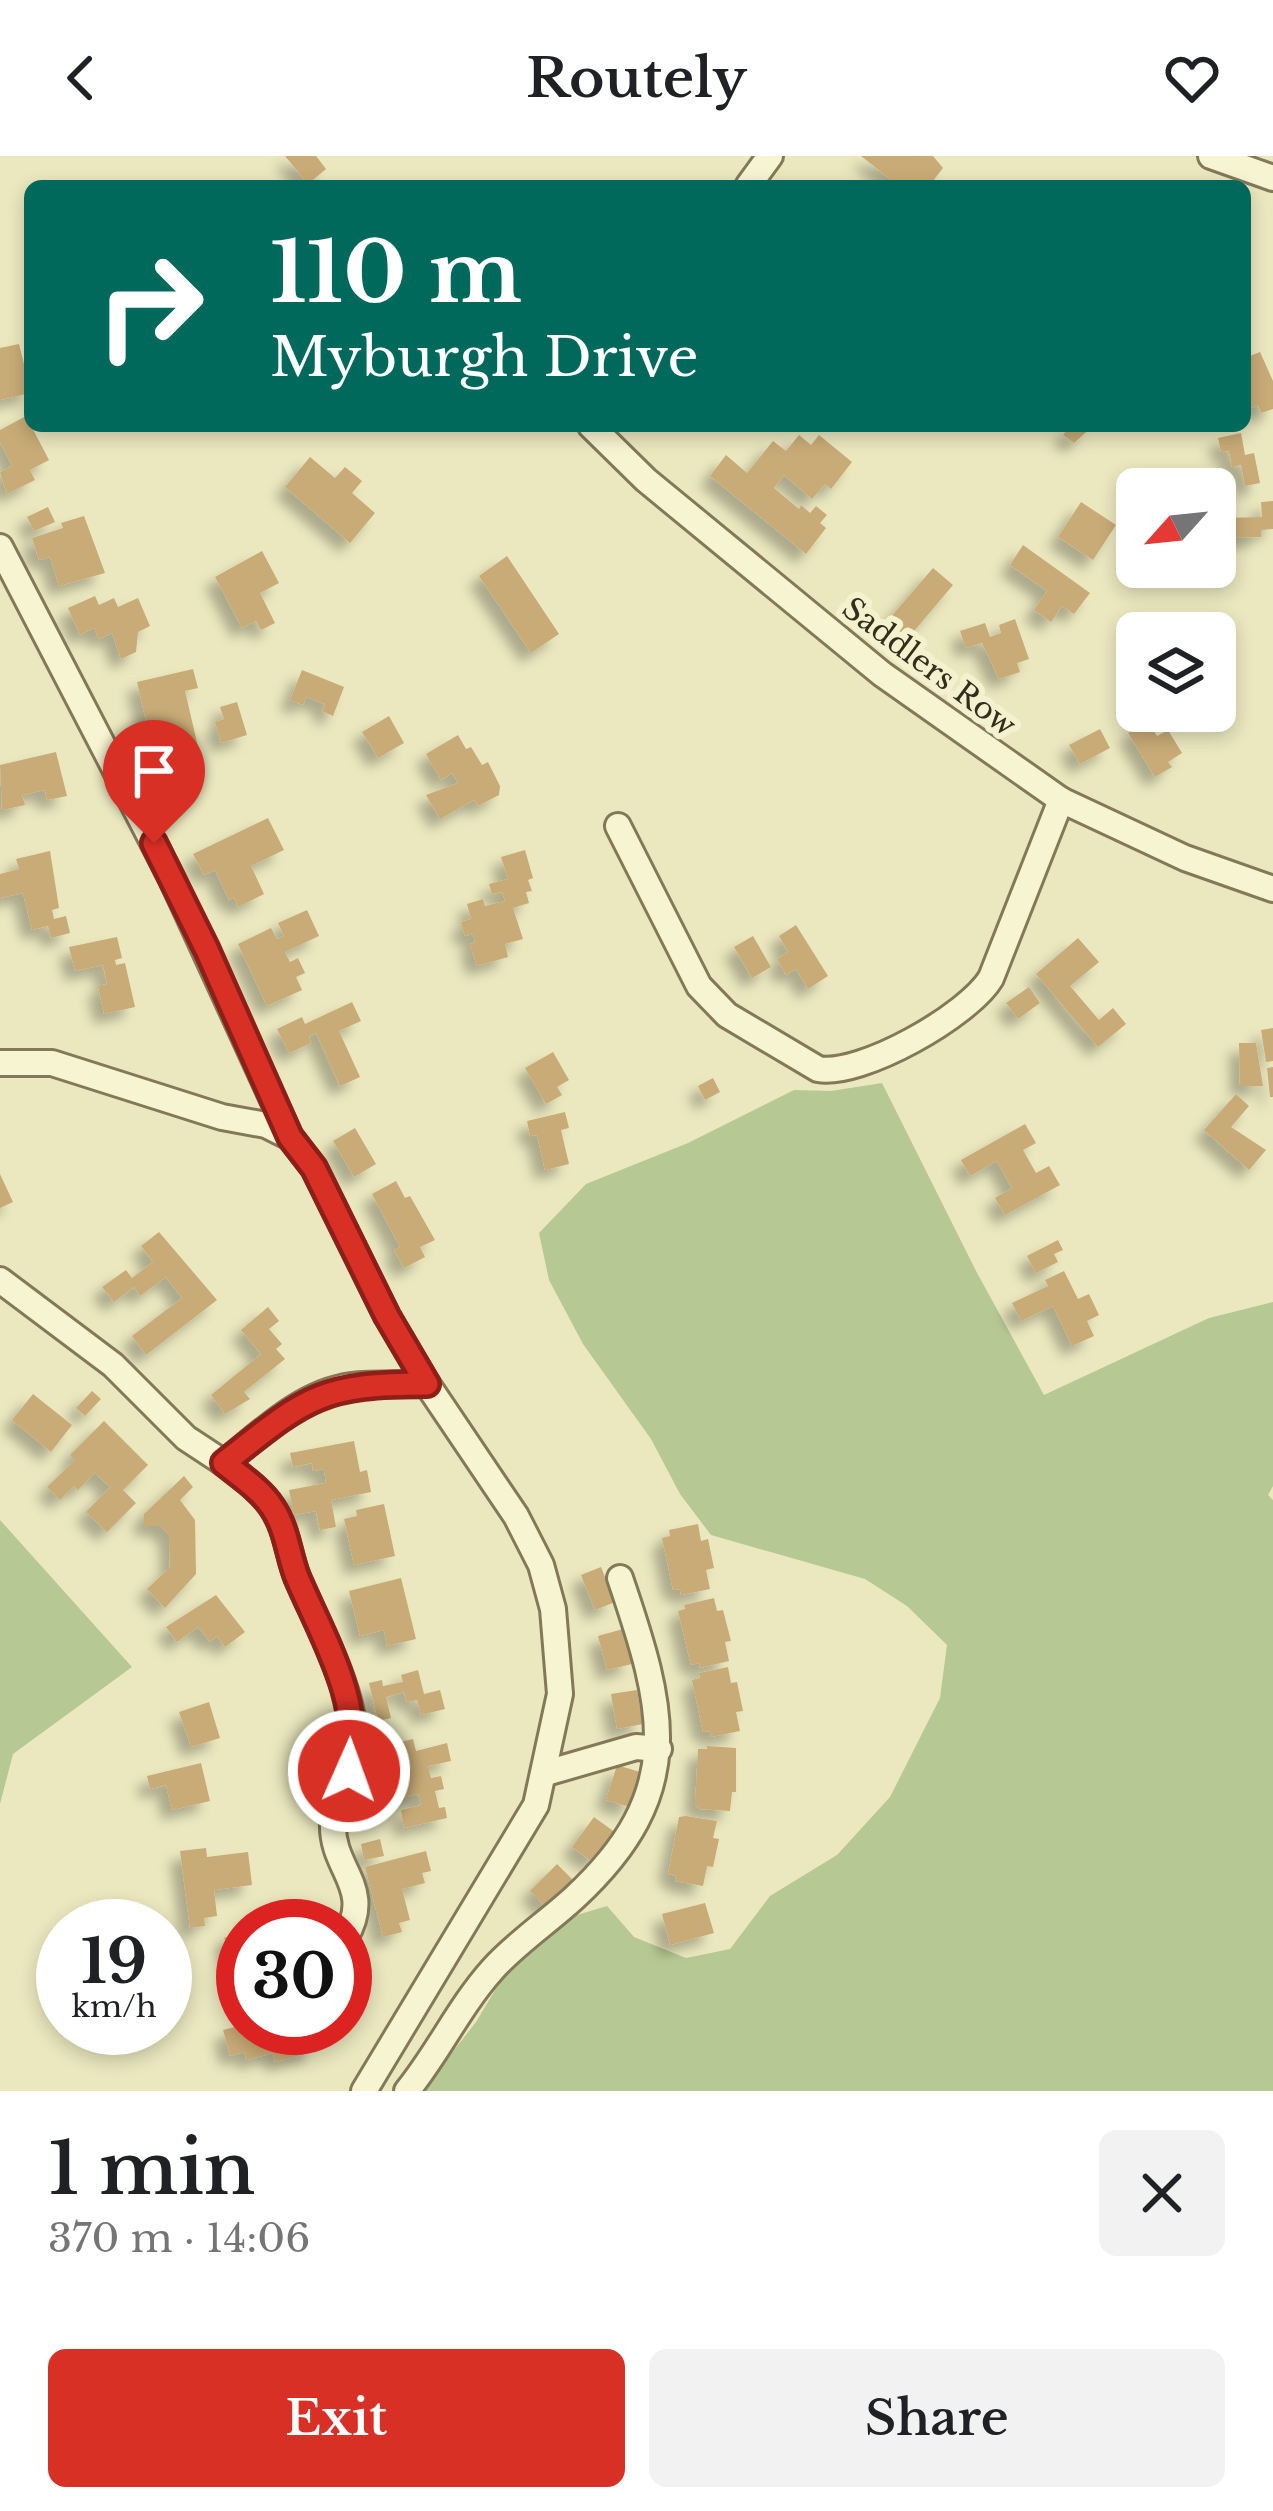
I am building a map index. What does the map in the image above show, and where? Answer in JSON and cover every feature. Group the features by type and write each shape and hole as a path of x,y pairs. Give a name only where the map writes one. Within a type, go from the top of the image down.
{"street":[{"path":"1210,156 1273,178"},
{"name":"Saddlers Row","path":"597,432 646,480 882,674 1060,800 1185,858 1273,889"},
{"path":"0,547 171,877 290,1137 314,1168 387,1316 516,1516 541,1565 560,1652 560,1694 546,1773 530,1819 364,2091"},
{"path":"618,826 699,986 714,1005 818,1069 838,1071 956,1014 979,996 991,978 1060,800"},
{"path":"0,1063 52,1063 222,1117 266,1125 290,1137"},
{"path":"0,1280 113,1365 186,1438 260,1492 283,1527 296,1573 320,1623 353,1718 352,1756 333,1824 358,1899"},
{"path":"224,1463 296,1407 331,1391 427,1384"},
{"path":"407,2091 489,1973 577,1895 621,1847 652,1788 659,1726 647,1663 620,1578"},
{"path":"546,1773 636,1747 659,1749"}],"green space":[{"path":"882,1083 1044,1395 1209,1318 1273,1302 1273,1486 1268,1495 1273,1500 1273,2091 422,2091 476,2022 514,1958 577,1915 607,1906 634,1937 686,1958 730,1949 770,1896 837,1855 890,1797 940,1698 947,1645 907,1606 865,1579 711,1535 680,1494 651,1439 583,1344 549,1280 539,1233 586,1184 688,1143 794,1090 831,1091"},
{"path":"0,1520 132,1667 13,1754 0,1804"}],"building":[{"path":"285,156 316,156 326,169 313,180 305,180"},
{"path":"861,156 933,156 943,168 934,180 891,180"},
{"path":"19,344 24,394 0,400 0,348"},
{"path":"1260,352 1273,381 1273,409 1261,413 1258,405 1251,408 1251,356"},
{"path":"24,417 24,432 34,432 49,460 30,470 35,480 7,494 0,472 12,466 0,442 0,430"},
{"path":"1065,432 1086,432 1074,443 1063,435"},
{"path":"1241,433 1245,455 1254,453 1260,483 1245,486 1241,465 1232,467 1229,451 1221,452 1218,438"},
{"path":"799,435 811,445 819,435 852,462 831,489 825,484 812,499 784,475 774,488 799,509 801,505 810,513 816,506 827,515 820,523 826,528 806,554 710,476 726,455 747,473 773,441 786,451"},
{"path":"310,457 335,478 345,467 362,481 352,493 375,513 350,543 285,487"},
{"path":"1273,501 1273,529 1261,530 1261,537 1236,538 1236,518 1262,517 1261,502"},
{"path":"1081,502 1116,525 1093,560 1058,537"},
{"path":"48,507 55,522 34,531 27,517"},
{"path":"84,516 105,573 59,586 50,557 39,560 32,538"},
{"path":"1023,545 1090,593 1074,614 1062,606 1051,622 1034,610 1047,591 1010,565"},
{"path":"262,551 279,583 260,593 275,623 261,630 256,621 242,628 215,577"},
{"path":"507,556 559,634 531,653 479,576"},
{"path":"933,568 953,585 909,637 889,619"},
{"path":"95,596 99,605 114,598 118,607 138,598 150,626 138,632 136,652 121,659 112,633 99,639 94,628 80,635 68,608"},
{"path":"1015,619 1029,659 1017,663 1020,672 999,679 982,643 966,648 960,631 985,623 990,637 1001,633 999,625"},
{"path":"193,669 198,688 185,691 199,751 173,757 166,730 149,734 137,682"},
{"path":"302,670 344,687 333,716 322,711 325,704 306,697 303,705 290,700"},
{"path":"237,702 247,735 221,743 215,722 224,719 220,707"},
{"path":"389,716 404,743 378,758 362,732"},
{"path":"1100,729 1110,748 1080,764 1069,745"},
{"path":"1155,732 1157,736 1169,732 1182,753 1168,762 1172,767 1155,777 1128,733"},
{"path":"458,735 482,765 488,762 500,786 499,795 478,806 474,800 440,819 426,795 458,783 452,773 441,780 426,754"},
{"path":"56,752 67,796 47,800 45,790 22,795 25,805 2,810 0,765"},
{"path":"268,818 284,850 251,866 264,894 238,907 234,897 229,900 215,870 204,875 193,854"},
{"path":"525,850 532,891 526,892 529,903 513,908 523,939 505,944 508,957 477,966 470,944 475,942 473,934 465,936 461,922 471,919 467,904 483,899 485,906 505,901 502,892 492,894 489,884 508,879 501,857"},
{"path":"50,851 59,908 52,910 54,919 66,916 70,933 51,938 48,926 32,930 23,893 0,898 0,874 19,869 16,859"},
{"path":"307,910 319,936 285,952 290,962 298,958 305,973 296,977 302,990 267,1006 238,944 271,928 277,939 284,936 278,923"},
{"path":"796,925 828,976 808,989 796,969 786,975 777,959 788,952 779,936"},
{"path":"753,936 771,967 752,978 734,947"},
{"path":"117,937 122,958 115,960 116,965 125,963 135,1007 104,1014 98,986 107,984 103,965 75,971 69,947"},
{"path":"1078,938 1099,962 1070,986 1099,1020 1113,1008 1126,1024 1098,1047 1036,974"},
{"path":"1029,987 1040,1003 1018,1019 1006,1003"},
{"path":"352,1002 361,1021 339,1031 360,1077 340,1086 316,1033 309,1037 311,1043 289,1053 277,1029 302,1017 305,1024"},
{"path":"1273,1028 1273,1061 1266,1062 1261,1030"},
{"path":"1239,1043 1256,1043 1263,1086 1240,1086"},
{"path":"553,1052 569,1080 557,1087 562,1095 546,1104 525,1068"},
{"path":"1273,1067 1273,1097 1270,1097 1267,1068"},
{"path":"713,1078 720,1092 705,1100 698,1086"},
{"path":"1236,1094 1249,1106 1231,1127 1266,1150 1249,1170 1204,1130"},
{"path":"565,1112 569,1128 561,1130 569,1164 545,1170 537,1135 530,1136 527,1121"},
{"path":"1025,1124 1036,1143 1023,1150 1036,1173 1049,1166 1060,1185 1005,1215 995,1198 1012,1188 997,1161 970,1176 961,1160"},
{"path":"355,1128 376,1164 354,1177 333,1141"},
{"path":"0,1174 13,1202 0,1208"},
{"path":"396,1181 435,1240 420,1247 425,1257 404,1268 394,1250 400,1247 372,1194"},
{"path":"159,1232 217,1300 146,1355 132,1336 182,1298 166,1277 140,1296 134,1287 114,1302 102,1287 126,1270 132,1278 153,1262 141,1246"},
{"path":"1058,1240 1063,1250 1054,1254 1058,1262 1036,1273 1027,1256"},
{"path":"1064,1271 1078,1299 1089,1294 1099,1315 1087,1321 1094,1336 1072,1346 1053,1306 1021,1321 1012,1303 1048,1286 1045,1280"},
{"path":"268,1307 279,1321 269,1329 282,1344 276,1349 285,1359 244,1392 250,1399 225,1414 211,1395 261,1354 241,1330"},
{"path":"92,1391 101,1399 85,1416 76,1408"},
{"path":"33,1394 72,1425 51,1452 12,1420"},
{"path":"104,1421 148,1465 123,1490 136,1503 107,1532 86,1512 110,1487 95,1473 60,1500 47,1487"},
{"path":"354,1441 360,1472 367,1470 371,1492 331,1500 336,1527 320,1530 316,1511 294,1515 289,1490 326,1483 324,1469 313,1471 312,1463 293,1467 290,1453"},
{"path":"184,1476 193,1487 180,1500 195,1520 196,1574 165,1608 147,1589 170,1567 169,1535 160,1526 144,1526 144,1514"},
{"path":"384,1504 395,1556 354,1565 344,1519 357,1516 356,1510"},
{"path":"698,1524 701,1541 708,1539 714,1568 706,1570 710,1589 681,1595 680,1589 673,1590 662,1538 670,1536 669,1530"},
{"path":"601,1567 615,1602 595,1610 581,1575"},
{"path":"401,1578 416,1639 387,1646 384,1630 360,1636 349,1591"},
{"path":"216,1595 245,1632 225,1647 217,1636 210,1642 198,1627 177,1642 166,1627"},
{"path":"714,1598 717,1611 723,1610 731,1641 725,1642 729,1661 700,1668 699,1663 691,1665 678,1611 684,1605"},
{"path":"623,1629 632,1664 607,1670 598,1636"},
{"path":"728,1667 731,1683 737,1682 743,1711 736,1712 740,1731 711,1737 710,1731 703,1732 692,1680 700,1678 699,1673"},
{"path":"418,1670 424,1694 440,1690 445,1709 421,1715 417,1700 407,1702 404,1692 386,1697 391,1718 378,1721 369,1683 403,1682 401,1675"},
{"path":"637,1690 643,1724 617,1729 611,1694"},
{"path":"209,1702 220,1738 191,1747 179,1712"},
{"path":"413,1739 416,1751 447,1743 451,1761 428,1766 431,1778 441,1776 444,1789 435,1791 447,1818 404,1828 401,1810 421,1805 418,1794 401,1798 399,1789 408,1787 406,1779 394,1782 391,1773 406,1769 403,1755 372,1762 369,1750"},
{"path":"736,1748 736,1792 732,1792 730,1811 695,1805 698,1749"},
{"path":"201,1763 210,1801 172,1810 166,1785 150,1789 147,1776"},
{"path":"617,1765 640,1772 630,1807 606,1800"},
{"path":"594,1817 616,1833 594,1863 572,1847"},
{"path":"679,1817 717,1821 713,1867 707,1866 703,1886 675,1881 676,1876 668,1874"},
{"path":"380,1839 384,1856 364,1860 361,1844"},
{"path":"206,1848 207,1857 248,1852 252,1885 214,1890 216,1916 204,1918 205,1926 192,1928 192,1899 186,1899 180,1851"},
{"path":"426,1851 431,1871 422,1873 425,1883 402,1889 410,1920 399,1923 402,1932 383,1937 365,1867"},
{"path":"557,1864 575,1882 548,1909 530,1891"},
{"path":"705,1903 714,1933 670,1945 662,1914"},
{"path":"273,2055 301,2055 275,2062"}],"route":[{"path":"154,843 290,1137 314,1168 387,1316 427,1384 331,1391 296,1407 224,1463 260,1492 283,1527 296,1573 320,1623 353,1718 349,1771"}]}
